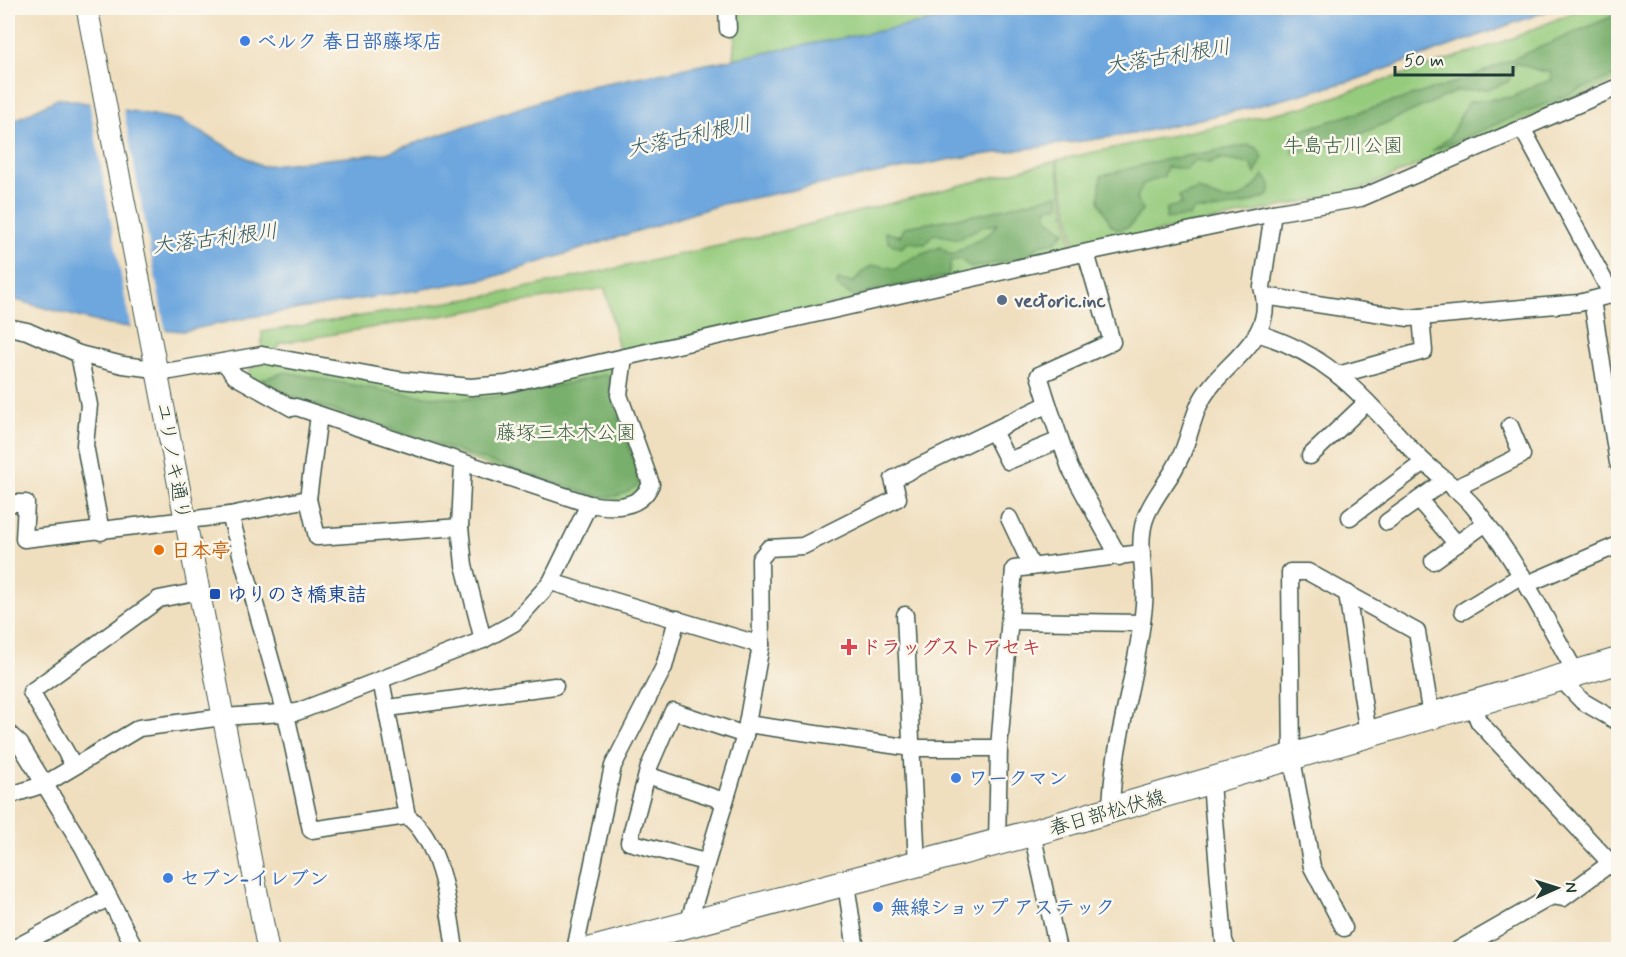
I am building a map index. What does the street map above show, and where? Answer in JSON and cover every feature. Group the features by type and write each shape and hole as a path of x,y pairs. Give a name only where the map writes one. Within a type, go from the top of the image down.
{"main road":[{"name":"春日部松伏線","path":"592,950 917,865 1211,783 1471,703 1618,661"}],"street":[{"name":"ユリノキ通り","path":"87,8 268,950"},
{"path":"727,8 728,29"},
{"path":"8,327 27,331 79,354 123,365 188,370 262,356 399,380 471,387 506,384 1086,253 1273,213 1361,198 1618,87"},
{"path":"1264,296 1409,318 1592,300 1615,294 1522,128"},
{"path":"1111,811 1111,777 1142,623 1145,578 1142,553 1145,518 1179,461 1200,404 1210,388 1260,334 1264,296 1262,287 1273,213"},
{"path":"1086,253 1112,342 1071,358 1069,363 1039,375 1070,468 1119,557"},
{"path":"1592,300 1618,463"},
{"path":"1338,375 1424,351 1421,317"},
{"path":"1260,334 1287,342 1328,365 1367,402 1423,463 1472,505 1524,580 1567,675 1582,701 1618,722"},
{"path":"79,354 89,405 85,445 101,532"},
{"path":"224,362 235,376 292,408 589,504 616,509 627,506 647,493 651,484 620,395 624,357"},
{"path":"1310,456 1367,402"},
{"path":"688,924 746,729 761,645 760,559 764,553 769,548 803,546 898,498 892,479 1048,404"},
{"path":"319,415 308,499 317,537 460,527"},
{"path":"1387,522 1419,500 1522,454 1510,426"},
{"path":"993,430 1008,461 1060,440"},
{"path":"1350,517 1423,463"},
{"path":"463,464 460,527 464,565 483,640"},
{"path":"8,503 26,503 24,539 185,522 308,499"},
{"path":"1419,500 1457,544"},
{"path":"8,796 45,784 139,728 224,717 286,714 483,640 514,623 551,582 589,504"},
{"path":"230,515 286,714 311,830 407,816 415,821 428,842 446,887 455,950"},
{"path":"1009,518 1032,567"},
{"path":"1433,561 1486,524"},
{"path":"1463,611 1524,580 1618,545"},
{"path":"997,843 999,748 1014,569 1142,553"},
{"path":"1344,928 1312,867 1292,759 1290,572 1308,572 1417,632 1431,716"},
{"path":"551,582 761,645"},
{"path":"74,766 31,692 159,599 199,591"},
{"path":"1347,593 1368,735"},
{"path":"905,615 917,865"},
{"path":"574,950 613,766 664,667 677,619"},
{"path":"1009,621 1142,623"},
{"path":"381,680 407,816"},
{"path":"388,708 555,686"},
{"path":"1458,950 1552,896 1563,898 1615,866 1479,722 1471,703"},
{"path":"705,862 629,842 647,775 673,711 746,729 912,748 999,748"},
{"path":"8,733 20,744 83,847 136,950"},
{"path":"647,775 724,801"},
{"path":"1211,783 1224,940 1228,950"},
{"path":"1032,833 1058,950"},
{"path":"846,884 856,950"},
{"path":"11,950 108,898"}],"green space":[{"path":"742,8 1000,8 733,59 736,26"},
{"name":"牛島古川公園","path":"1583,8 1618,8 1618,79 1357,191 1076,249 1057,160 1304,107 1508,40"},
{"path":"1618,14 1618,74 1432,151 1449,138 1468,102 1513,97 1530,87 1552,80 1550,71 1541,71 1516,63 1508,82 1489,89 1457,91 1368,131 1327,146 1293,153 1292,133 1466,79"},
{"path":"1249,145 1257,148 1263,157 1255,174 1251,164 1220,159 1209,163 1195,160 1186,169 1167,167 1164,176 1143,184 1136,200 1143,209 1130,226 1119,230 1111,225 1099,201 1101,176 1157,161"},
{"name":"藤塚三本木公園","path":"1056,161 1073,250 620,354 605,288 281,343 274,352 414,387 618,364 645,485 627,501 591,499 277,395 246,378 252,366 262,365 262,332 493,295 755,238"},
{"path":"1263,175 1271,185 1269,195 1221,209 1195,209 1189,216 1166,219 1167,208 1182,204 1179,196 1198,189 1218,198 1235,199 1249,192"},
{"path":"1059,194 1060,206 1046,208 1048,218 1065,232 1055,242 1039,245 1026,257 971,268 960,259 951,261 948,276 881,289 854,297 837,286 838,280 854,282 863,271 872,266 896,269 911,258 940,247 951,255 989,234 997,224 980,227 959,239 934,234 925,244 909,242 901,248 889,243 885,232 900,236 905,227 986,213"},
{"path":"285,372 367,388 449,398 504,396 608,374 610,388 639,484 620,495 601,496 586,493 290,396 261,380"}],"water":[{"name":"大落古利根川","path":"1000,8 1556,8 1358,79 1257,106 1133,134 952,159 722,204 490,278 251,317 184,331 108,325 8,298 8,124 59,98 180,120 261,166 386,153 575,89"}],"pier":[{"path":"89,101 123,107 166,333 131,330"}],"place":[{"name":"ベルク 春日部藤塚店","path":"245,41"},
{"name":"vectoric.inc","path":"1002,300"},
{"name":"日本亭","path":"159,550"},
{"name":"ゆりのき橋東詰","path":"215,594"},
{"name":"ドラッグストアセキ","path":"849,647"},
{"name":"ワークマン","path":"956,778"},
{"name":"セブン-イレブン","path":"168,878"},
{"name":"無線ショップ アステック","path":"878,907"}]}
